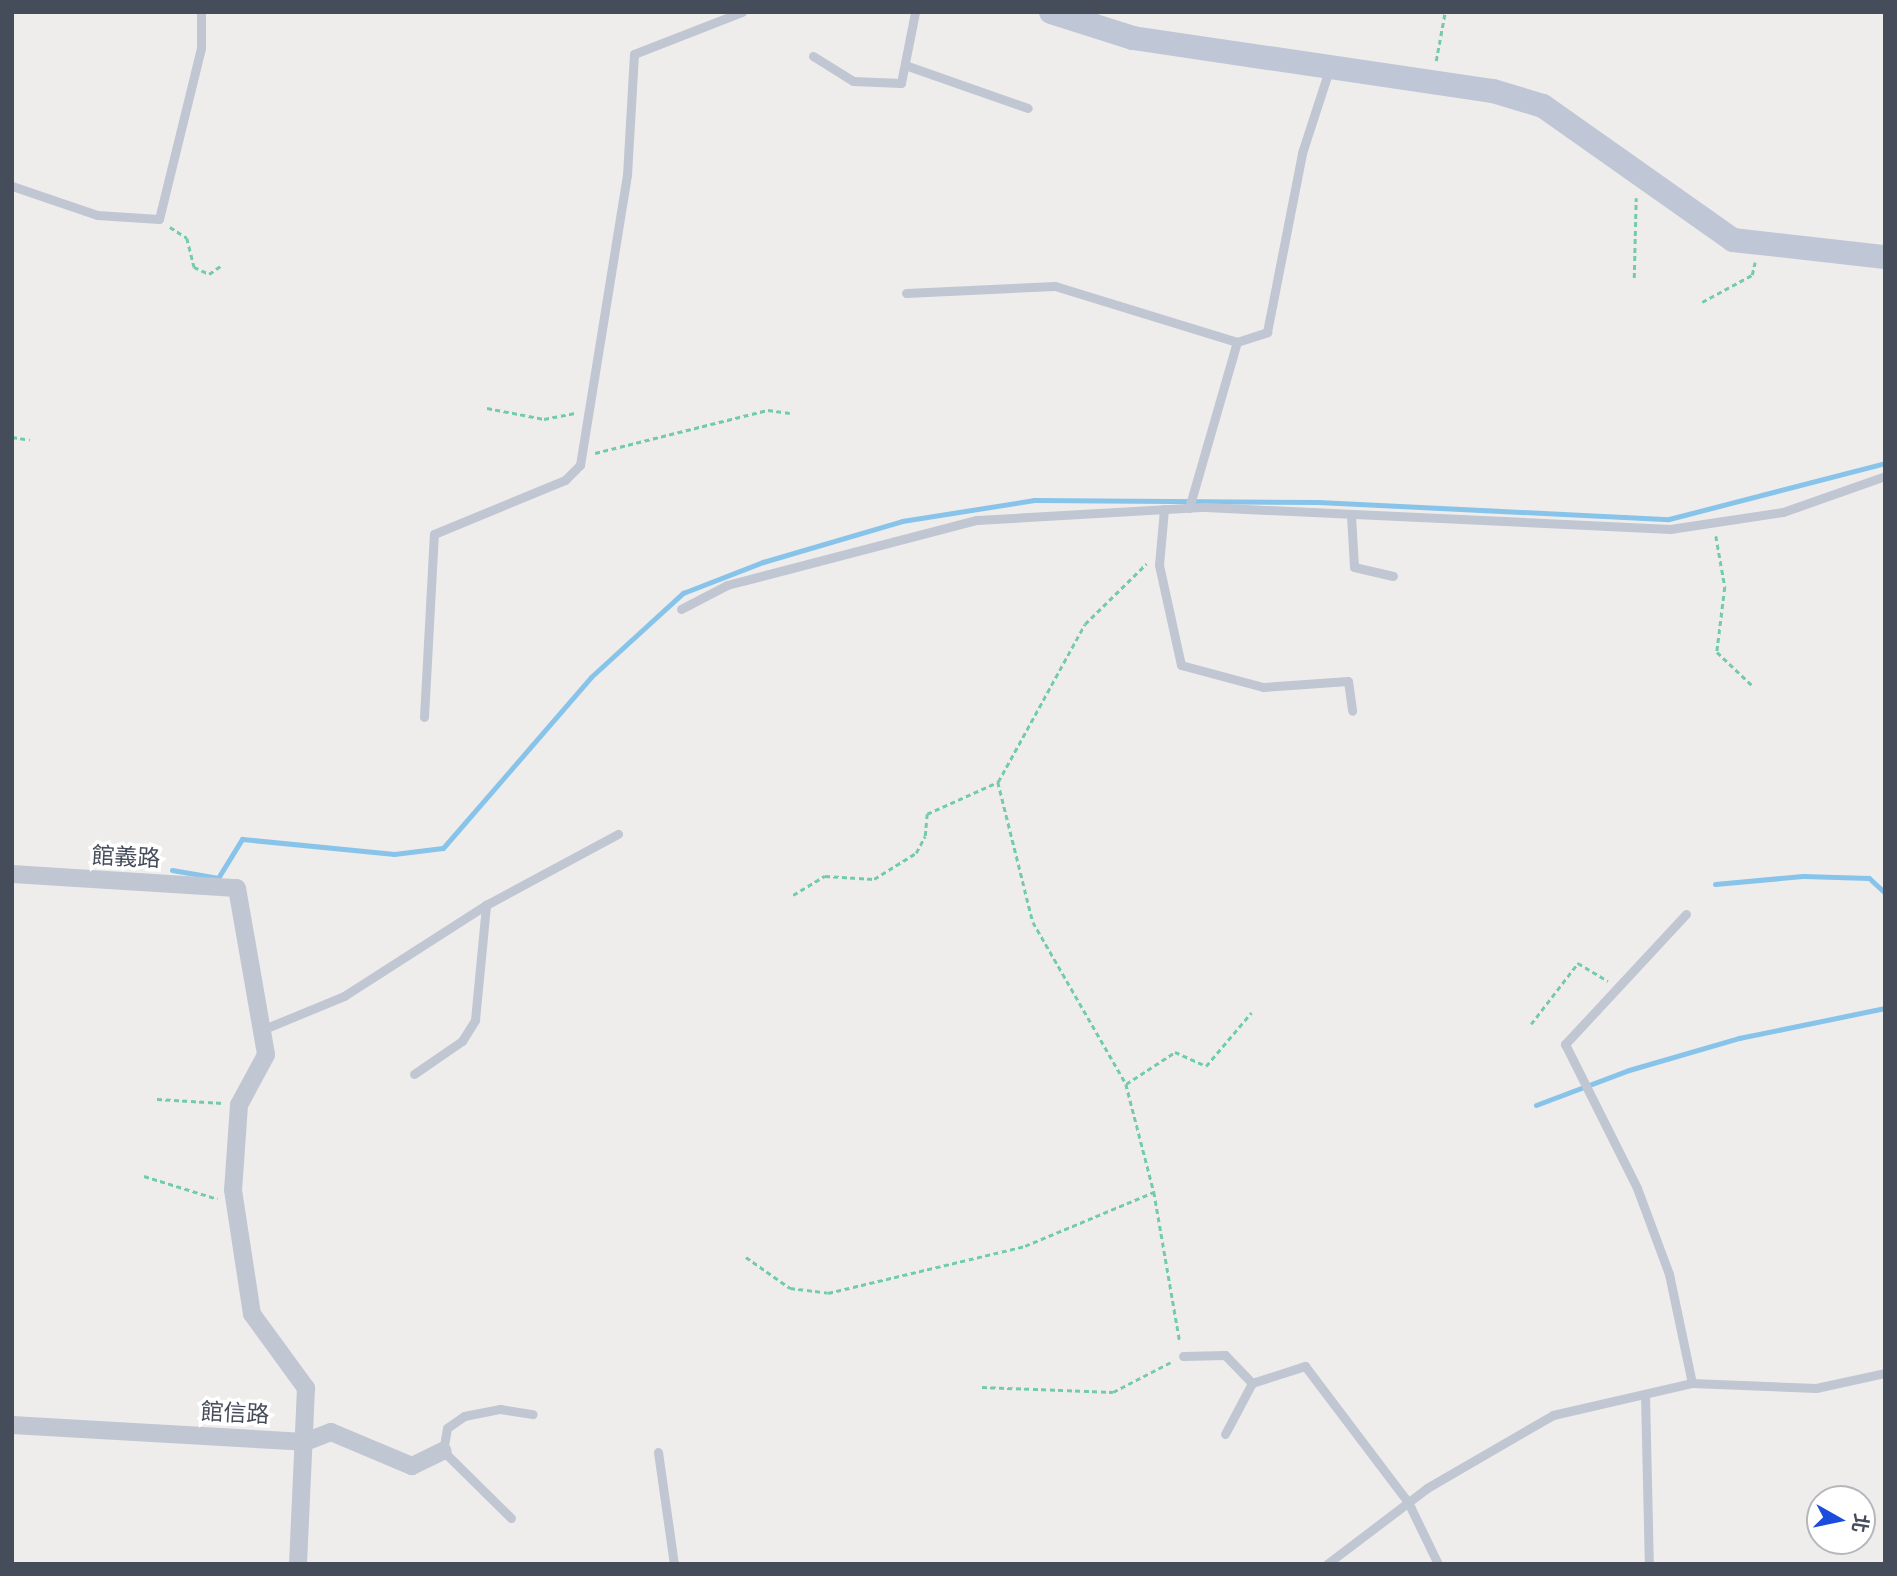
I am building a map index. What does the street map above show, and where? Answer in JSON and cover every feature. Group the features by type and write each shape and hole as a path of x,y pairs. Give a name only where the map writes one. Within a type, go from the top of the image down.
{"street":[{"path":"1051,12 1133,38 1493,91 1543,106 1733,240 1759,246 1885,257"},
{"name":"館義路","path":"12,874 237,888 264,1029"},
{"path":"264,1029 265,1055 239,1105 235,1202 251,1314 306,1388 298,1564"},
{"name":"館信路","path":"12,1425 305,1441 331,1432 412,1466 443,1451"}],"lane":[{"path":"12,186 97,215 159,219 201,48 201,12"},
{"path":"424,717 434,534 565,480 580,466 627,175 634,54 742,12"},
{"path":"813,56 853,81 901,83 915,12"},
{"path":"905,65 1028,108"},
{"path":"906,293 1055,286 1237,342 1267,332 1302,153 1329,68"},
{"path":"1189,508 1237,342"},
{"path":"681,609 727,585 977,520 1189,508 1670,529 1783,512 1885,476"},
{"path":"1164,509 1159,565 1181,665 1263,687 1348,681 1352,711"},
{"path":"1351,516 1354,567 1393,576"},
{"path":"264,1029 344,996 486,905 618,834"},
{"path":"414,1074 462,1041 475,1020 486,905"},
{"path":"1686,914 1565,1044 1637,1188 1669,1274 1692,1383"},
{"path":"1182,1356 1225,1354 1252,1383"},
{"path":"1225,1434 1252,1383 1305,1366 1408,1502 1438,1564"},
{"path":"1327,1564 1408,1502 1553,1415 1692,1383 1816,1388 1885,1373"},
{"path":"1645,1394 1649,1564"},
{"path":"511,1518 443,1451 447,1428 464,1416 500,1409 533,1414"},
{"path":"658,1452 674,1564"}],"path":[{"path":"1432,82 1445,12"},
{"path":"1634,278 1635,170"},
{"path":"159,219 187,238 194,267 209,274 222,265"},
{"path":"1702,302 1752,275 1759,246"},
{"path":"487,408 544,419 589,411"},
{"path":"582,456 768,410 790,413"},
{"path":"12,437 30,440"},
{"path":"1713,523 1725,587 1717,652 1753,686"},
{"path":"793,895 825,876 874,879 916,853 925,836 927,814 998,782 1085,624 1161,550"},
{"path":"982,1387 1113,1392 1182,1356 1154,1192 1126,1084 1033,922 998,782"},
{"path":"1531,1024 1578,963 1618,986"},
{"path":"1126,1084 1175,1052 1206,1066 1251,1013"},
{"path":"157,1099 239,1105"},
{"path":"144,1176 235,1202"},
{"path":"746,1257 790,1288 828,1293 1025,1246 1154,1192"}],"waterway":[{"path":"172,870 218,878 242,839 394,854 443,848 591,677 683,593 763,562 902,521 1034,500 1318,502 1669,519 1885,463"},
{"path":"1715,884 1803,876 1869,878 1885,893"},
{"path":"1536,1105 1629,1070 1739,1038 1885,1008"}]}
